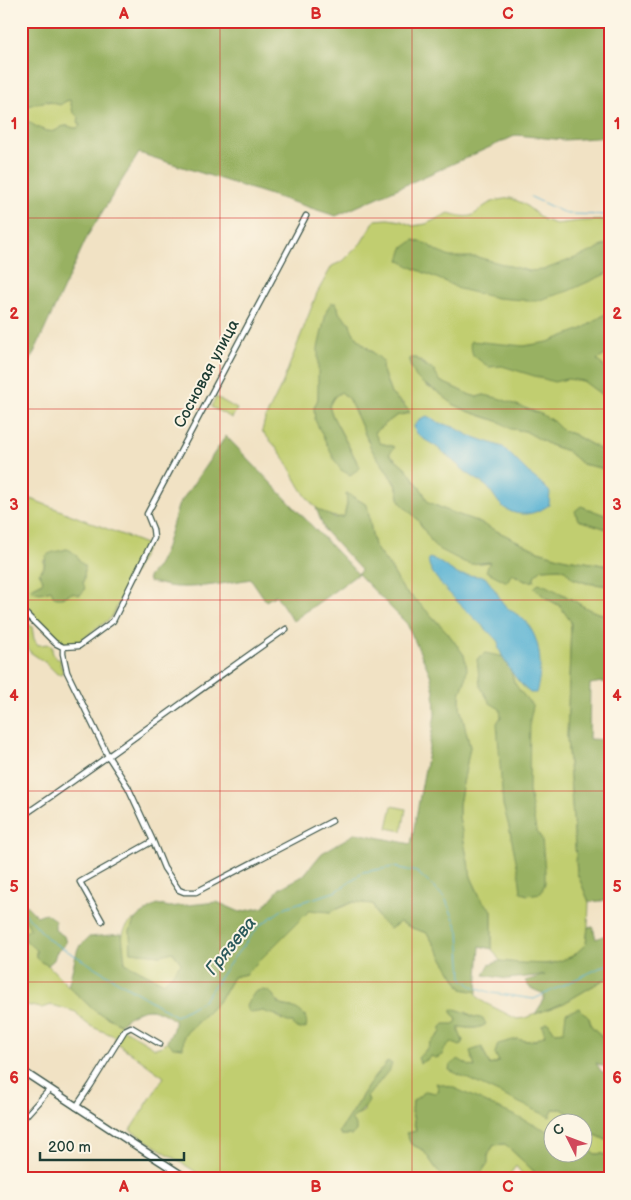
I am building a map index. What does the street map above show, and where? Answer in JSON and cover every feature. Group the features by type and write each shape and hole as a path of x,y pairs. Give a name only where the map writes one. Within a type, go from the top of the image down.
{"street":[{"name":"Сосновая улица","path":"63,646 79,646 113,621 154,538 154,529 147,514 306,216"},
{"path":"21,609 55,643 63,646 67,672 108,756 128,787 164,868 179,890 196,892 332,821"},
{"path":"21,817 286,629"},
{"path":"102,922 80,882 153,840"},
{"path":"76,1106 125,1030 130,1027 160,1044"},
{"path":"21,1070 188,1179"},
{"path":"21,1120 50,1089"},
{"path":"21,1172 26,1179"}],"green space":[{"path":"21,21 610,21 610,137 564,140 517,135 336,216 139,153 88,235 21,381","holes":["70,100 73,112 79,118 80,125 78,128 64,126 51,132 37,127 23,115 23,111 27,106 47,101 60,105"]},
{"path":"70,100 73,112 79,118 80,125 78,128 64,126 51,132 33,124 23,115 23,111 29,105 38,102 52,102 56,104"},
{"path":"511,198 524,204 544,220 556,224 610,220 610,455 573,434 563,431 553,421 484,395 477,397 470,395 440,381 433,370 416,358 426,386 438,392 453,404 511,428 525,431 550,445 567,451 582,464 601,468 610,473 610,566 566,559 538,551 476,521 428,502 406,468 389,453 394,447 380,443 374,432 396,416 409,413 404,404 391,394 382,368 373,352 351,330 350,323 339,313 338,307 319,379 318,399 314,408 350,475 360,467 329,406 334,397 341,392 348,398 372,450 397,488 400,502 426,531 471,564 490,562 525,581 534,581 534,576 542,569 560,568 565,569 572,578 586,583 610,586 610,615 590,610 561,593 546,598 560,606 571,621 567,737 577,873 589,902 586,944 574,955 566,959 538,964 500,961 492,949 492,910 482,901 471,877 459,817 459,804 470,747 460,707 460,694 465,681 464,655 447,632 415,599 404,591 391,568 374,546 367,505 347,493 344,517 333,516 314,506 300,488 282,454 262,431 265,419 283,382 317,293 332,266 343,261 361,243 375,220 401,221 413,226 426,224 449,213 459,216 471,216 488,204 497,200"},
{"path":"414,240 427,244 438,252 450,257 477,257 529,271 543,270 591,252 610,242 610,272 568,291 536,301 497,298 459,289 399,260 403,248"},
{"path":"331,303 336,303 339,313 350,323 358,339 383,361 382,368 391,394 409,410 409,413 396,416 374,432 380,443 395,447 389,454 406,468 428,502 476,521 538,551 566,559 610,566 610,586 586,583 572,578 565,570 560,568 542,569 534,576 534,581 525,581 512,573 507,582 486,571 490,562 471,564 435,547 417,519 400,502 397,487 372,450 348,398 341,392 334,397 329,406 360,468 350,475 341,470 315,420 314,408 318,399 318,348 327,309"},
{"path":"610,311 610,352 597,360 610,372 610,401 583,381 567,379 554,382 502,366 489,367 473,355 471,341 524,346 548,342 582,329"},
{"path":"410,358 416,358 433,370 440,381 470,395 498,398 541,414 553,421 563,431 573,434 610,455 610,473 601,468 582,464 567,451 550,445 525,431 511,429 500,422 467,411 453,404 416,377 410,365"},
{"path":"216,397 237,409 232,418 211,407"},
{"path":"226,436 358,574 293,621 276,595 266,601 251,579 186,587 149,582 148,577 158,566 165,550 178,506"},
{"path":"346,493 367,505 374,546 391,568 404,591 415,599 447,632 464,655 467,668 460,694 460,707 470,747 459,804 459,817 471,877 482,901 492,910 492,949 480,946 477,992 462,989 427,933 400,922 390,929 378,918 373,904 353,902 330,912 310,910 246,974 233,977 220,1000 184,1035 183,1048 173,1047 167,1041 174,1025 174,1020 159,1011 146,1009 140,1011 120,1024 95,1011 68,986 78,948 89,937 122,934 125,963 164,983 181,963 173,952 161,955 131,952 130,931 135,919 157,904 169,907 217,902 240,912 264,907 280,888 303,876 322,853 356,833 411,844 435,715 434,691 430,674 407,624 358,574 361,570 325,531 316,508 334,518 344,517 347,504"},
{"path":"21,495 148,545 111,618 76,644 64,645 56,640 21,605","holes":["66,549 78,558 83,569 83,580 78,588 62,598 51,590 44,592 31,588 43,580 41,570 44,567 44,560"]},
{"path":"581,506 610,517 610,530 578,520 575,511"},
{"path":"66,549 76,555 82,564 85,565 84,591 79,595 72,593 59,598 54,597 51,590 40,593 32,591 31,588 43,580 39,573 44,567 46,556 50,553"},
{"path":"539,583 590,610 610,615 610,684 602,682 590,684 589,739 610,740 610,900 589,902 577,873 567,737 571,622 560,606 534,588"},
{"path":"21,617 32,627 34,639 38,645 49,644 52,646 54,655 61,660 60,664 63,671 61,674 57,674 46,663 30,652 21,636"},
{"path":"485,653 504,657 514,682 533,706 530,720 529,791 536,830 542,839 545,883 541,893 527,895 521,892 503,805 497,723 501,717 500,709 490,703 480,686 477,659"},
{"path":"392,806 406,809 402,831 387,828"},
{"path":"21,900 37,916 45,913 55,920 55,930 64,936 66,943 48,965 36,957 36,950 25,940 24,933 30,929 21,915"},
{"path":"353,902 373,904 378,918 400,922 427,933 462,989 477,992 477,996 485,1003 517,1019 525,1018 564,1003 610,976 610,1044 592,1027 589,1018 564,1031 555,1032 548,1022 545,1035 531,1040 517,1039 495,1053 499,1061 490,1065 486,1057 471,1057 476,1067 470,1066 544,1113 544,1129 437,1084 439,1090 435,1093 413,1101 412,1112 416,1132 407,1133 411,1144 423,1150 445,1179 207,1179 130,1130 164,1077 114,1041 116,1037 84,1022 76,1012 52,1005 41,1008 21,1004 21,915 28,924 34,940 36,957 48,965 95,1011 120,1024 121,1027 155,1048 162,1046 167,1041 173,1047 220,1000 233,977 246,974 310,910 330,912","holes":["271,993 281,1005 292,1007 306,1016 282,1020 273,1013 268,1014 263,1011","466,1012 480,1018 486,1024 476,1028 459,1027 463,1041 455,1044 451,1042 446,1045 439,1057 431,1056 425,1061 418,1058 440,1033 457,1021 456,1017","384,1065 380,1081 366,1097 364,1111 351,1120 356,1126 347,1135 341,1135 339,1132 372,1080"]},
{"path":"135,919 130,931 131,952 161,955 172,952 182,963 164,983 125,963 123,933"},
{"path":"610,925 610,976 564,1003 535,1014 544,1000 544,994 530,988 525,981 545,975 507,979 484,975 489,965 500,961 551,964 573,956 586,944 588,927 593,927 596,939 606,935 606,926"},
{"path":"260,990 270,992 280,1005 291,1007 301,1012 305,1017 306,1028 300,1029 295,1027 292,1022 285,1021 274,1014 263,1011 251,1013 247,1010 246,1005 255,992"},
{"path":"579,1008 589,1018 592,1027 610,1044 610,1071 596,1063 601,1071 610,1076 610,1142 594,1135 594,1112 566,1112 562,1109 553,1109 552,1112 544,1112 544,1114 449,1070 450,1065 458,1059 475,1067 470,1051 482,1047 490,1065 499,1062 495,1053 498,1044 517,1039 536,1040 545,1035 542,1025 548,1022 555,1032 564,1031 566,1013"},
{"path":"452,1009 481,1018 486,1024 477,1028 459,1027 463,1041 460,1046 451,1042 443,1055 436,1058 431,1056 420,1063 418,1058 441,1032 441,1027 444,1024 454,1024 457,1021 456,1017 452,1014"},
{"path":"388,1061 392,1064 390,1069 367,1097 369,1101 365,1107 351,1120 356,1126 356,1131 352,1135 341,1135 339,1132 372,1080"},
{"path":"436,1083 452,1087 544,1129 544,1162 594,1162 594,1153 610,1157 610,1179 596,1177 597,1179 542,1179 505,1144 494,1145 488,1154 488,1163 477,1179 445,1179 423,1150 411,1144 406,1133 416,1131 412,1112 413,1101 426,1091 435,1093 439,1090"},
{"path":"553,1109 562,1109 566,1112 551,1112"},
{"path":"594,1135 610,1142 610,1157 603,1154 595,1154"},
{"path":"505,1144 542,1179 527,1177 516,1166 510,1174 515,1179 507,1179 503,1175 498,1179 477,1179 494,1145"}],"water":[{"path":"427,416 468,435 503,447 550,492 549,505 539,511 528,514 511,512 503,507 486,486 417,433 414,426 420,419"},
{"path":"429,558 436,560 459,575 485,577 501,601 530,627 538,645 540,665 536,693 530,693 512,673 496,640 450,594 432,571"}],"waterway":[{"path":"531,197 567,214 610,214"},
{"name":"Грязева","path":"21,912 24,912 49,940 176,1016 204,1000 259,926 286,907 337,891 363,872 394,867 417,872 445,898 459,931 462,978 472,986 492,993 534,999 610,963"}]}
